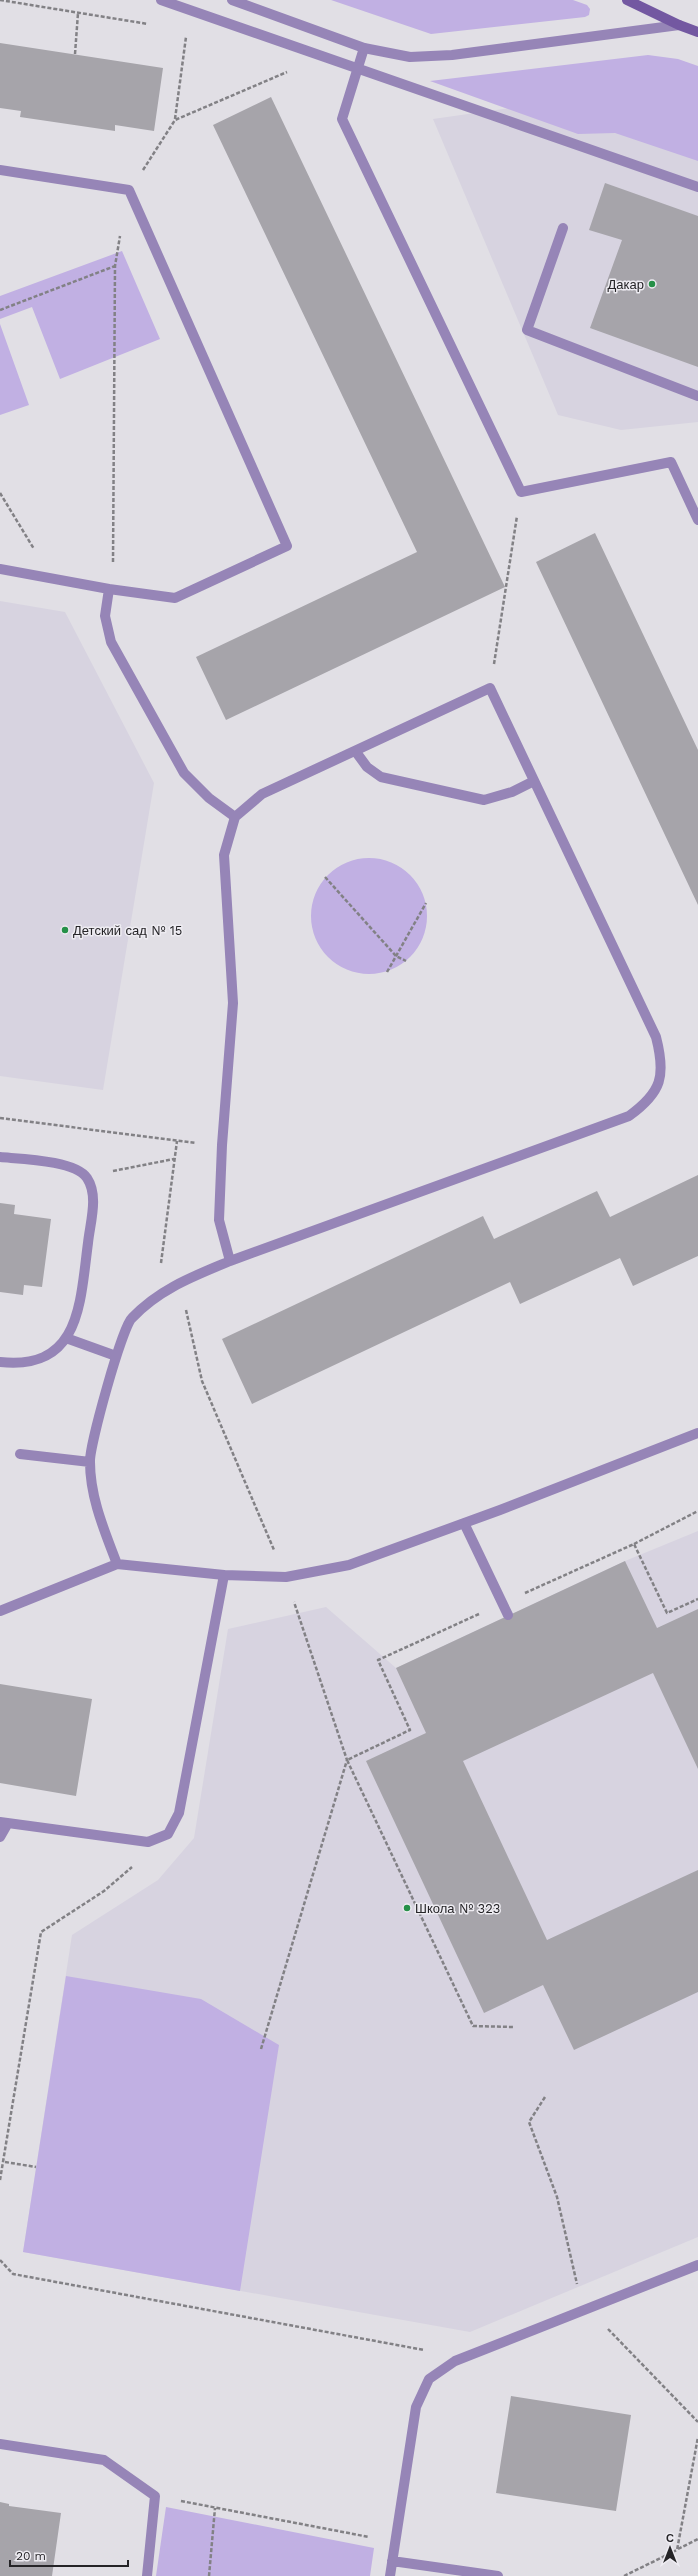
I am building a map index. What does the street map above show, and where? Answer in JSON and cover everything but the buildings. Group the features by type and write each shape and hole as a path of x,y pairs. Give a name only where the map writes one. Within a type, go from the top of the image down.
{"street":[{"path":"161,0 698,187"},
{"path":"232,0 364,48 410,57 452,55 678,25"},
{"path":"627,0 678,25 698,32"},
{"path":"364,48 342,118 521,492 671,462 698,520"},
{"path":"0,170 129,190 286,546 175,598 109,589 0,569"},
{"path":"563,228 527,330 698,396"},
{"path":"109,589 105,616 111,642 184,773 209,798 235,817"},
{"path":"117,1564 98,1514 90,1462 116,1356 130,1319 156,1295 179,1282 230,1261 629,1116 648,1103 660,1084 662,1059 656,1037 490,688 356,752 262,794 235,817 224,855 233,1003 218,1220 230,1261"},
{"path":"356,752 367,767 381,777 484,800 512,792 534,781"},
{"path":"0,1157 69,1166 87,1177 94,1197 79,1314 66,1338 45,1358 14,1364 0,1362"},
{"path":"66,1338 116,1356"},
{"path":"0,1611 117,1564 224,1575 286,1577 349,1566 698,1433"},
{"path":"20,1454 90,1462"},
{"path":"464,1523 508,1615"},
{"path":"0,1837 4,1823 148,1842 168,1834 179,1813 224,1575"},
{"path":"390,2576 416,2407 429,2379 455,2361 698,2265"},
{"path":"0,2444 104,2460 155,2496 146,2576"},
{"path":"392,2561 498,2576"}],"path":[{"path":"0,0 156,25"},
{"path":"129,190 175,120 190,10"},
{"path":"75,54 78,13"},
{"path":"175,120 322,57"},
{"path":"109,589 113,572 116,253"},
{"path":"0,310 115,266"},
{"path":"490,688 521,492"},
{"path":"0,493 52,578"},
{"path":"325,877 396,956 406,961"},
{"path":"387,972 426,904"},
{"path":"0,1118 177,1141 222,1145"},
{"path":"156,1295 177,1141"},
{"path":"87,1177 174,1159"},
{"path":"179,1282 202,1381 274,1551"},
{"path":"634,1544 698,1511"},
{"path":"639,1555 667,1614 698,1599"},
{"path":"292,1598 347,1760 473,2026 513,2027"},
{"path":"261,2049 347,1760 410,1730 378,1660 384,1658"},
{"path":"0,2180 5,2162 41,1932 104,1891 122,1876 145,1856 148,1842"},
{"path":"545,2097 529,2122 557,2197 578,2287 588,2308 698,2422"},
{"path":"5,2162 36,2167"},
{"path":"0,2260 13,2274 417,2347 455,2361"},
{"path":"677,2550 698,2437"},
{"path":"155,2496 395,2542"},
{"path":"209,2576 215,2508"},
{"path":"624,2576 698,2539"}],"shaded area":[{"path":"331,0 573,0 587,5 590,9 589,15 585,17 431,34"},
{"path":"648,55 678,59 698,66 698,161 615,133 578,134 430,81"},
{"path":"579,98 698,137 698,422 621,430 558,415 433,119"},
{"path":"122,251 160,339 60,379 32,307 0,319 0,296"},
{"path":"0,324 29,405 0,415"},
{"name":"Детский сад № 15","path":"0,601 65,612 154,783 103,1090 0,1076"},
{"path":"369,858 391,862 410,875 423,894 427,916 423,938 410,957 391,970 369,974 347,970 328,957 315,938 311,916 315,894 328,875 347,862"},
{"name":"Школа № 323","path":"698,1531 698,2237 470,2332 23,2252 72,1935 158,1880 194,1838 228,1629 326,1607 396,1668 625,1561"},
{"path":"66,1976 201,1999 279,2045 240,2291 23,2252"},
{"path":"166,2507 374,2548 370,2576 156,2576"}],"place":[{"name":"Дакар","path":"652,284"},
{"name":"Детский сад № 15","path":"65,930"},
{"name":"Школа № 323","path":"407,1908"}]}
